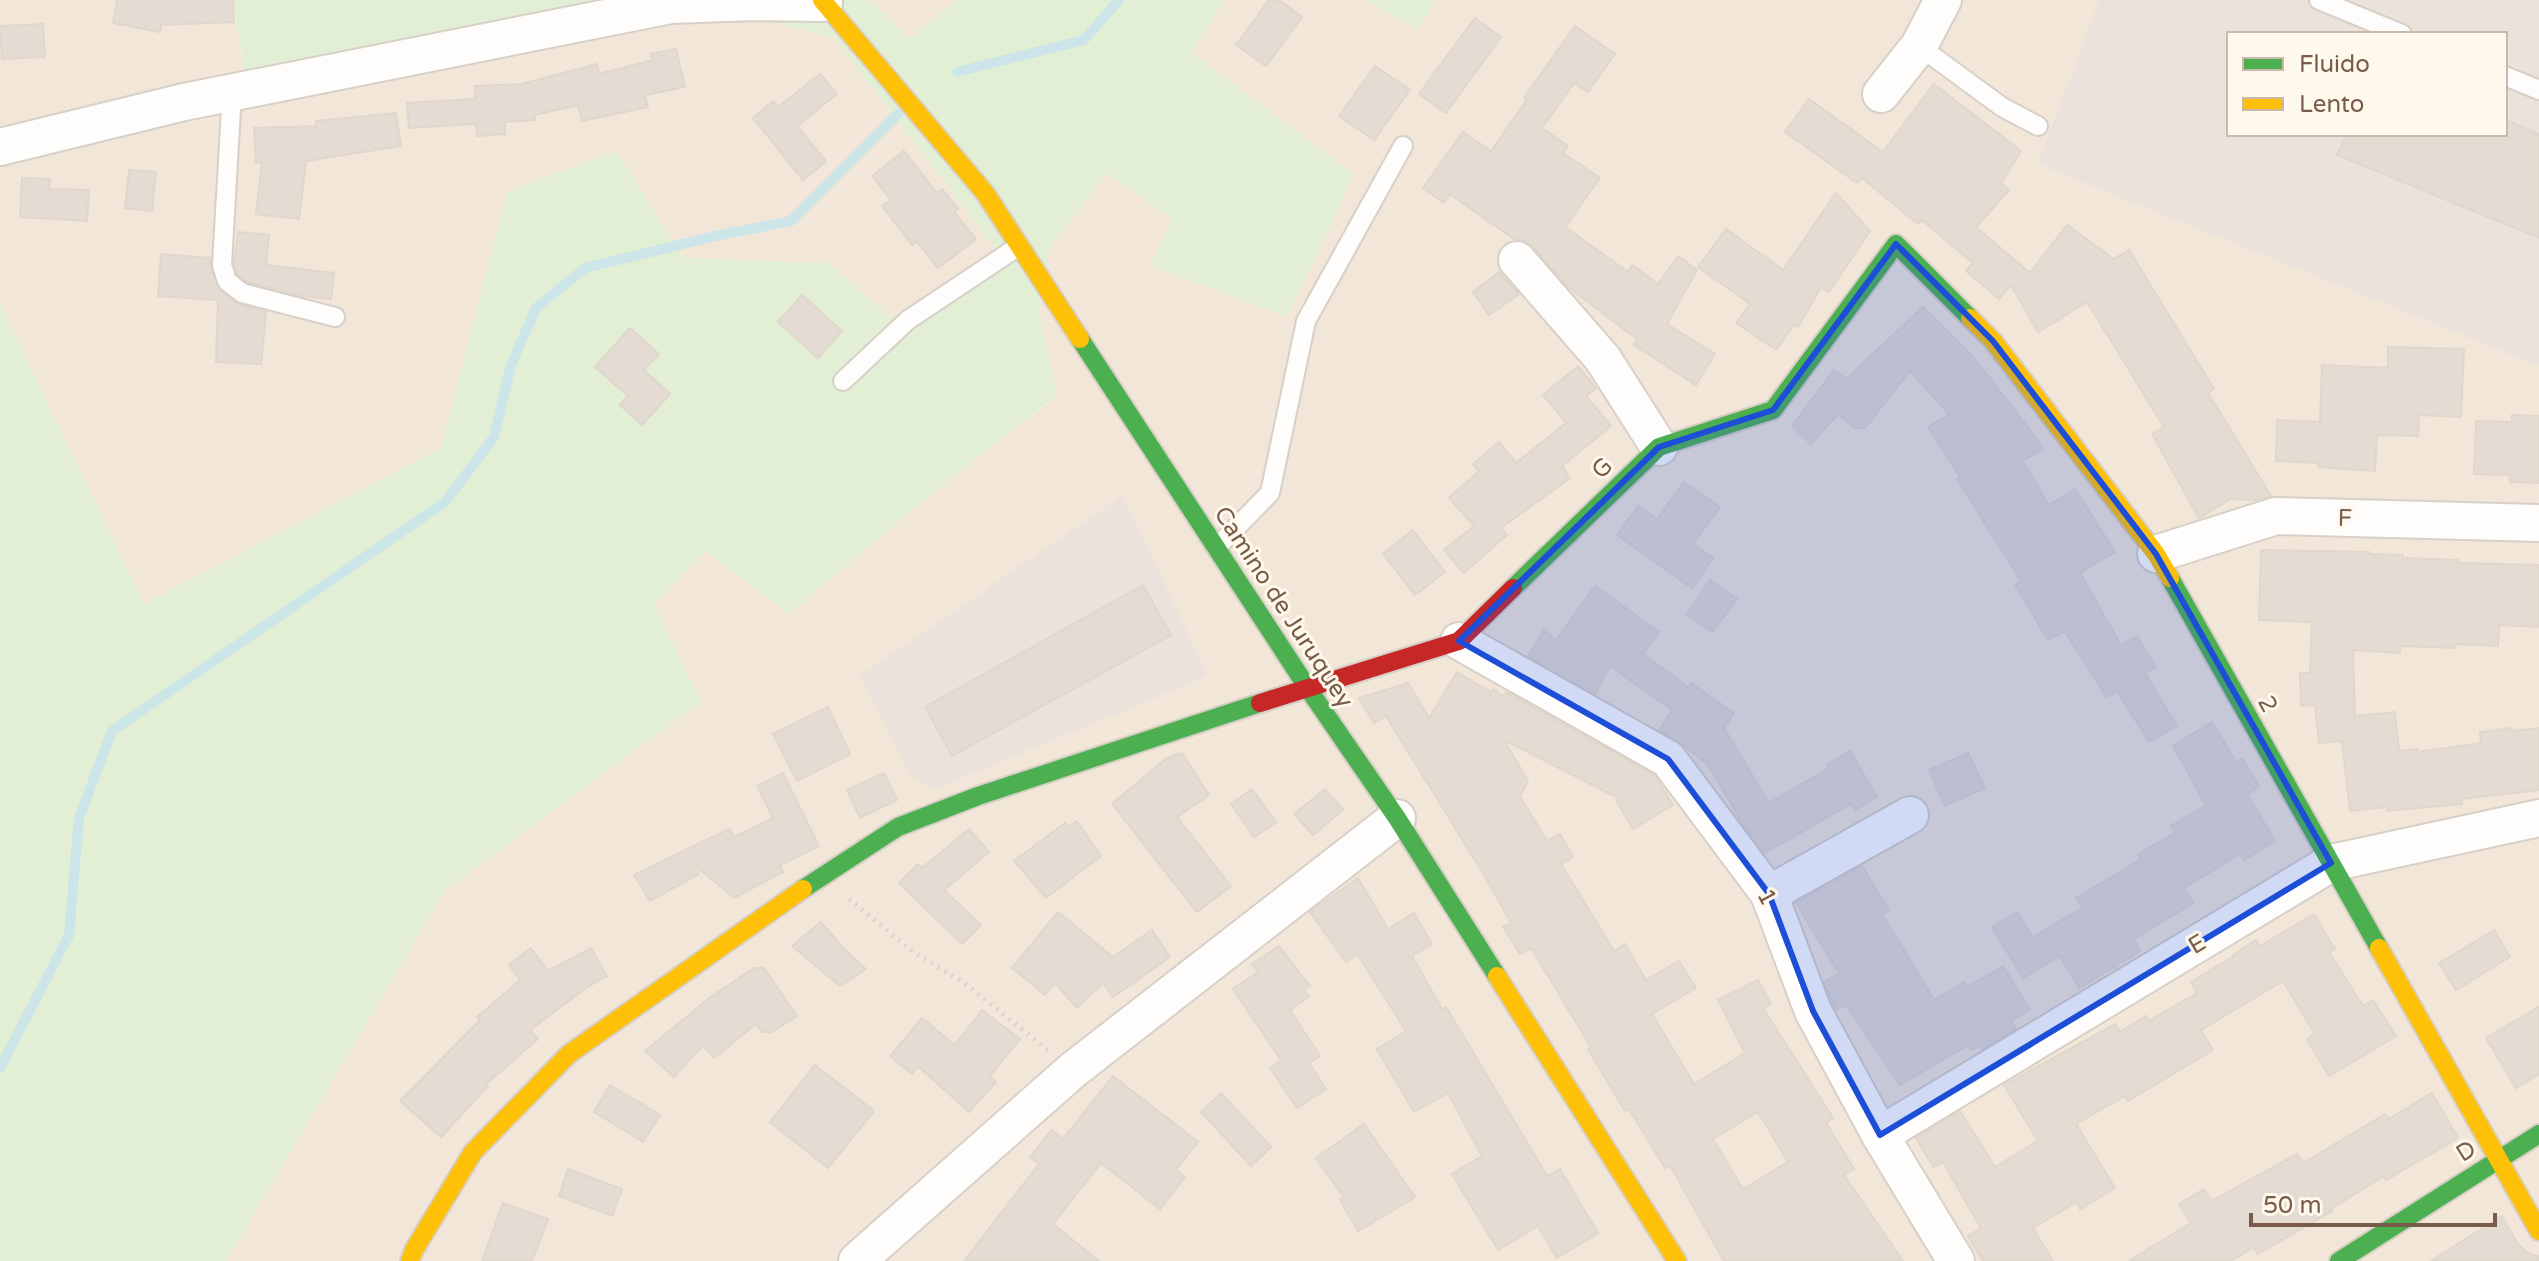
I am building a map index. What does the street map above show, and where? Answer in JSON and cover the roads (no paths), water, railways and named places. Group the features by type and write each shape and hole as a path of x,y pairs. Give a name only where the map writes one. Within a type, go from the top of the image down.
{"street":[{"path":"1881,94 1919,46 1943,0"},
{"path":"0,147 232,92 673,2 823,1"},
{"name":"Camino de Juruquey","path":"823,1 985,193 1307,687 1397,818 1677,1261"},
{"name":"G","path":"410,1261 473,1152 569,1054 821,876 898,827 993,791 1307,687 1459,641 1659,447 1773,410 1896,244"},
{"name":"2","path":"1896,244 1993,341 2156,554 2539,1231"},
{"path":"1517,260 1603,359 1659,447"},
{"name":"F","path":"2156,554 2276,516 2539,523"},
{"name":"1","path":"1459,641 1668,759 1769,894 1813,1011 1880,1135 1956,1261"},
{"path":"1769,894 1910,815"},
{"path":"857,1261 1073,1070 1397,818"},
{"name":"E","path":"1880,1135 2331,863 2539,818"},
{"name":"D","path":"2339,1261 2539,1134"}],"lane":[{"path":"2319,0 2397,32"},
{"path":"1919,46 2002,107 2038,126"},
{"path":"2507,77 2539,90"},
{"path":"232,92 222,265 227,281 242,293 335,317"},
{"path":"1216,548 1270,493 1306,321 1403,146"},
{"path":"843,381 908,320 1019,246"}],"waterway":[{"path":"957,72 1084,40 1119,0"},
{"path":"0,1068 69,935 79,818 112,731 445,502 494,437 511,365 536,308 585,268 791,221 898,114"}]}
